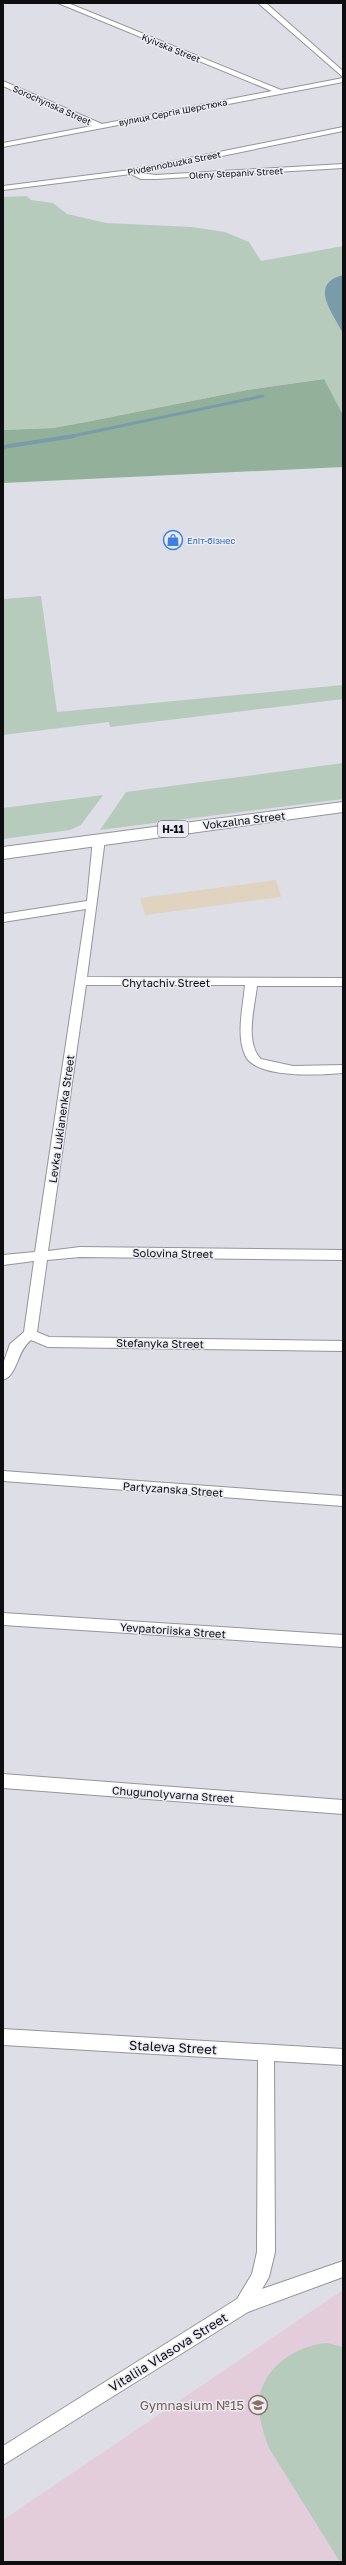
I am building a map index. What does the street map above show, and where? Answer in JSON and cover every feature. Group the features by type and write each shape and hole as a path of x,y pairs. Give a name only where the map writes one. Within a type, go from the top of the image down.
{"main road":[{"name":"Vokzalna Street","path":"3,853 343,806"}],"street":[{"name":"Kyivska Street","path":"62,3 280,92"},
{"path":"262,6 343,75"},
{"name":"вулиця Сергія Шерстюка","path":"3,146 343,80"},
{"name":"Sorochynska Street","path":"3,83 100,126"},
{"name":"Pivdennobuzka Street","path":"3,188 130,172 343,129"},
{"name":"Oleny Stepaniv Street","path":"130,172 141,177 156,177 343,166"},
{"name":"Levka Lukianenka Street","path":"30,1334 92,904 99,839"},
{"path":"3,918 92,904"},
{"name":"Chytachiv Street","path":"81,981 343,982"},
{"path":"251,982 247,1041 252,1057 264,1066 304,1070 343,1069"},
{"name":"Solovina Street","path":"3,1260 80,1252 343,1255"},
{"path":"3,1375 8,1369 17,1344 30,1334"},
{"name":"Stefanyka Street","path":"30,1334 48,1342 343,1346"},
{"name":"Partyzanska Street","path":"3,1476 343,1502"},
{"name":"Yevpatoriiska Street","path":"3,1619 343,1641"},
{"name":"Chugunolyvarna Street","path":"3,1781 343,1807"},
{"name":"Staleva Street","path":"3,2037 343,2057"},
{"path":"243,2305 260,2277 266,2252 266,2052"},
{"name":"Vitaliia Vlasova Street","path":"3,2456 243,2305 343,2270"}],"shaded area":[{"path":"276,880 281,897 145,915 140,898"},
{"name":"Gymnasium №15","path":"343,2290 343,2562 3,2562 3,2520"}],"green space":[{"path":"27,196 31,200 53,203 67,214 106,223 192,227 225,232 249,242 261,261 343,246 343,415 323,379 247,390 53,428 3,430 3,197"},
{"path":"324,379 343,415 343,467 3,483 3,430 53,428 247,390"},
{"path":"41,596 57,712 343,685 343,699 110,727 109,722 3,735 3,599"},
{"path":"343,763 343,799 100,830 126,792"},
{"path":"103,795 81,825 70,830 3,839 3,808"},
{"path":"327,2343 343,2347 343,2562 340,2562 269,2448 259,2412 259,2400 262,2388 267,2377 274,2368 293,2353 304,2348"}],"water":[{"path":"343,275 343,333 329,308 325,292 327,285 333,279"}],"waterway":[{"path":"69,437 263,396"},
{"path":"69,437 74,436"},
{"path":"3,447 69,437"}],"place":[{"name":"Еліт-бізнес","path":"173,540"},
{"name":"Gymnasium №15","path":"258,2405"}]}
